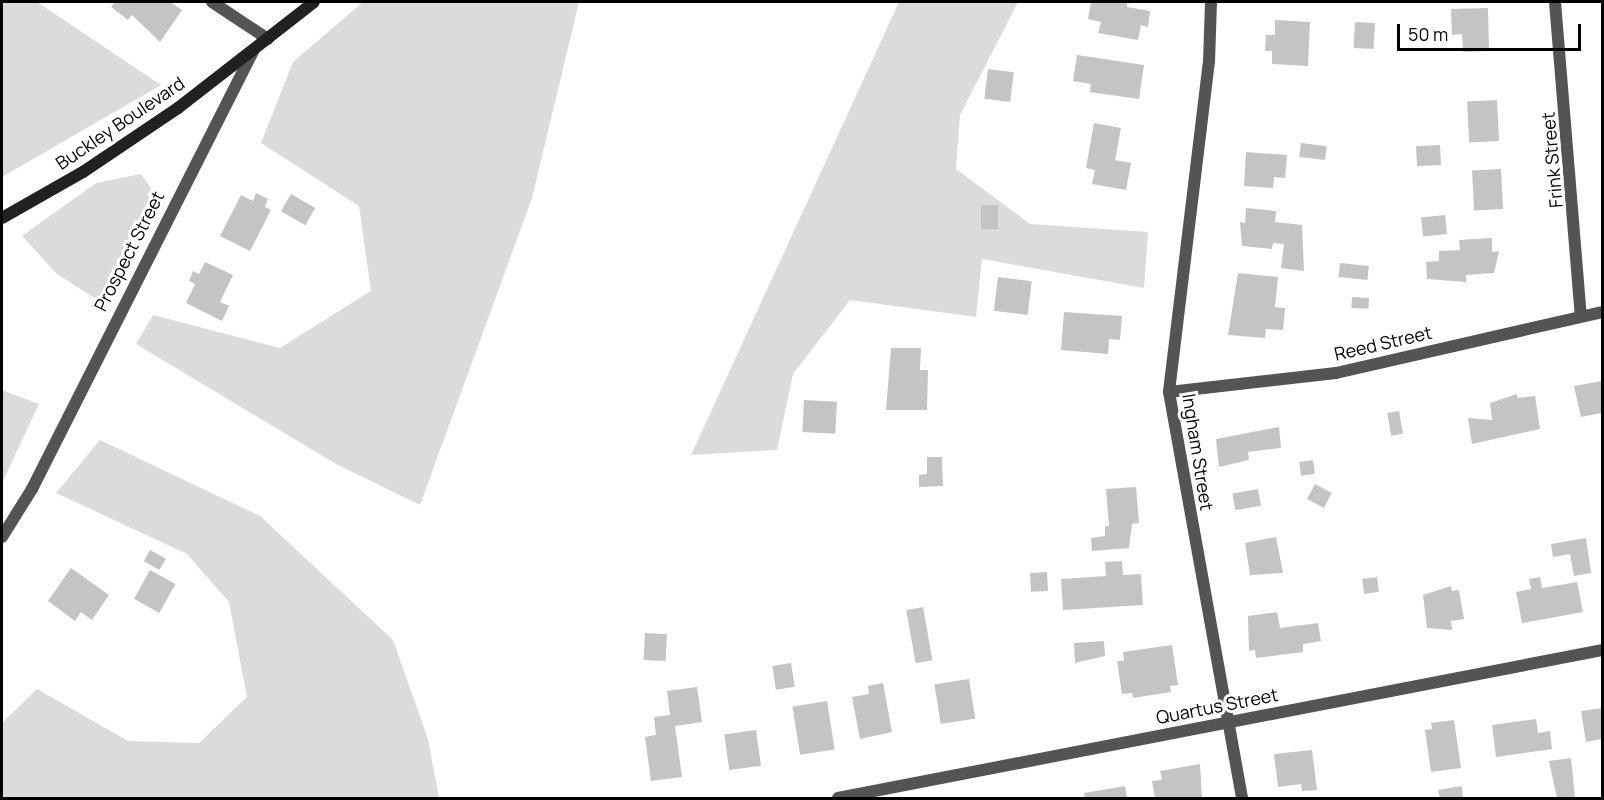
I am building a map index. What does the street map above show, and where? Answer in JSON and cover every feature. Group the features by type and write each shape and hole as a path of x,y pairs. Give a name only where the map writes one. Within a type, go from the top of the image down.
{"main road":[{"name":"Prospect Street","path":"254,51 314,2"},
{"name":"Buckley Boulevard","path":"2,218 83,172 254,51"}],"street":[{"path":"212,2 268,39"},
{"name":"Ingham Street","path":"1211,2 1209,61 1169,392 1242,798"},
{"name":"Frink Street","path":"1555,2 1581,315"},
{"name":"Prospect Street","path":"2,537 32,489 254,51"},
{"name":"Reed Street","path":"1169,392 1336,374 1581,315 1602,312"},
{"name":"Quartus Street","path":"838,798 1602,650"}],"shaded area":[{"path":"2,2 37,2 161,85 2,177"},
{"path":"363,2 579,2 532,198 420,505 338,465 136,344 153,315 280,348 371,291 359,206 261,143 293,62"},
{"path":"899,2 1018,2 960,115 956,169 1030,224 1148,232 1144,288 982,259 976,317 850,300 793,374 777,450 691,455"},
{"path":"141,174 153,191 99,301 57,274 22,236 96,183"},
{"path":"2,390 39,404 2,483"},
{"path":"100,440 260,516 393,640 428,739 439,798 2,798 2,723 37,689 128,741 199,743 247,697 229,602 187,554 56,493"}],"building":[{"path":"115,2 170,2 182,10 160,42 132,15 128,20 111,7"},
{"path":"1091,2 1127,2 1127,7 1150,11 1148,27 1141,25 1138,40 1098,33 1101,22 1088,19"},
{"path":"1488,8 1489,51 1463,52 1462,34 1452,35 1451,9"},
{"path":"1275,20 1310,22 1308,66 1272,64 1272,51 1265,51 1266,35 1275,35"},
{"path":"1355,22 1375,23 1374,49 1354,48"},
{"path":"1077,55 1144,65 1139,99 1090,92 1091,84 1073,81"},
{"path":"988,69 1014,72 1010,102 984,99"},
{"path":"1497,100 1499,141 1469,143 1467,102"},
{"path":"1094,123 1121,128 1115,160 1131,163 1126,190 1092,184 1095,170 1086,168"},
{"path":"1301,143 1327,146 1325,160 1299,157"},
{"path":"1440,145 1441,165 1417,166 1416,146"},
{"path":"1246,152 1287,155 1285,178 1274,177 1273,188 1244,186"},
{"path":"1501,169 1503,209 1474,210 1472,171"},
{"path":"256,193 268,199 265,207 271,210 250,251 220,236 241,195 253,201"},
{"path":"291,194 315,208 305,225 281,211"},
{"path":"981,205 998,205 998,229 981,229"},
{"path":"1246,208 1276,211 1275,222 1302,225 1304,271 1281,268 1284,244 1273,243 1272,249 1242,246 1240,222 1245,223"},
{"path":"1445,215 1447,234 1423,236 1421,218"},
{"path":"1492,238 1492,252 1499,251 1494,273 1466,275 1466,282 1427,279 1426,262 1439,261 1439,251 1460,250 1459,240"},
{"path":"205,262 233,275 220,302 229,306 222,321 186,303 195,284 189,281 193,271 199,274"},
{"path":"1340,263 1369,266 1367,280 1339,277"},
{"path":"1238,273 1278,277 1275,307 1285,308 1283,330 1266,329 1265,338 1228,335"},
{"path":"998,277 1032,281 1028,315 994,311"},
{"path":"1352,297 1369,298 1368,309 1351,308"},
{"path":"1064,312 1122,316 1120,340 1109,339 1108,354 1061,350"},
{"path":"891,348 921,348 920,370 928,370 927,410 886,410"},
{"path":"1602,381 1602,413 1581,417 1574,386"},
{"path":"1517,394 1517,398 1535,396 1540,429 1472,444 1468,418 1492,420 1490,403"},
{"path":"804,400 837,402 835,434 802,432"},
{"path":"1399,411 1403,434 1391,436 1387,413"},
{"path":"1279,427 1281,448 1248,452 1249,460 1219,467 1216,439"},
{"path":"927,457 942,457 943,486 919,487 919,475 927,474"},
{"path":"1313,460 1315,474 1301,476 1299,462"},
{"path":"1315,484 1332,493 1324,508 1307,499"},
{"path":"1136,487 1139,523 1132,524 1129,548 1092,551 1091,538 1105,536 1105,526 1109,526 1106,489"},
{"path":"1258,489 1261,506 1235,510 1232,494"},
{"path":"1276,537 1283,573 1250,575 1245,543"},
{"path":"1586,538 1591,573 1574,576 1570,554 1553,557 1551,544"},
{"path":"150,550 166,559 159,570 144,561"},
{"path":"1122,561 1123,575 1141,574 1143,605 1063,610 1061,579 1106,576 1105,562"},
{"path":"71,568 109,595 92,620 81,612 75,621 48,601"},
{"path":"150,570 175,584 159,613 134,599"},
{"path":"1047,572 1048,591 1031,592 1030,573"},
{"path":"1377,577 1379,592 1364,594 1362,579"},
{"path":"1540,577 1542,588 1577,582 1583,612 1522,623 1516,592 1531,589 1529,579"},
{"path":"1451,586 1452,591 1459,590 1464,619 1451,621 1452,630 1427,628 1423,595"},
{"path":"923,607 932,660 916,663 906,610"},
{"path":"1277,612 1280,628 1318,623 1321,641 1303,644 1303,652 1256,658 1255,650 1249,651 1248,616"},
{"path":"645,633 667,634 666,661 644,660"},
{"path":"1104,641 1105,656 1075,663 1074,643"},
{"path":"1172,645 1178,685 1170,686 1171,692 1133,698 1132,693 1122,694 1117,661 1124,661 1123,652"},
{"path":"791,663 795,687 776,690 772,666"},
{"path":"969,679 975,719 941,724 934,684"},
{"path":"883,683 892,732 860,739 852,697 869,694 868,686"},
{"path":"697,687 702,722 675,726 682,777 651,781 645,737 656,735 654,717 670,715 667,691"},
{"path":"827,701 835,749 800,755 792,706"},
{"path":"1602,708 1602,739 1586,742 1581,711"},
{"path":"1536,719 1538,733 1550,731 1552,749 1496,757 1492,725"},
{"path":"1454,720 1461,768 1431,772 1425,730 1432,729 1431,723"},
{"path":"756,730 761,766 729,770 724,734"},
{"path":"1312,750 1317,790 1302,791 1301,784 1278,787 1274,754"},
{"path":"1571,758 1575,798 1557,798 1549,761"},
{"path":"1200,764 1202,798 1155,798 1152,781 1162,780 1160,771"},
{"path":"1125,786 1127,798 1085,798 1084,793"},
{"path":"1462,786 1463,798 1440,798 1438,790"}]}
